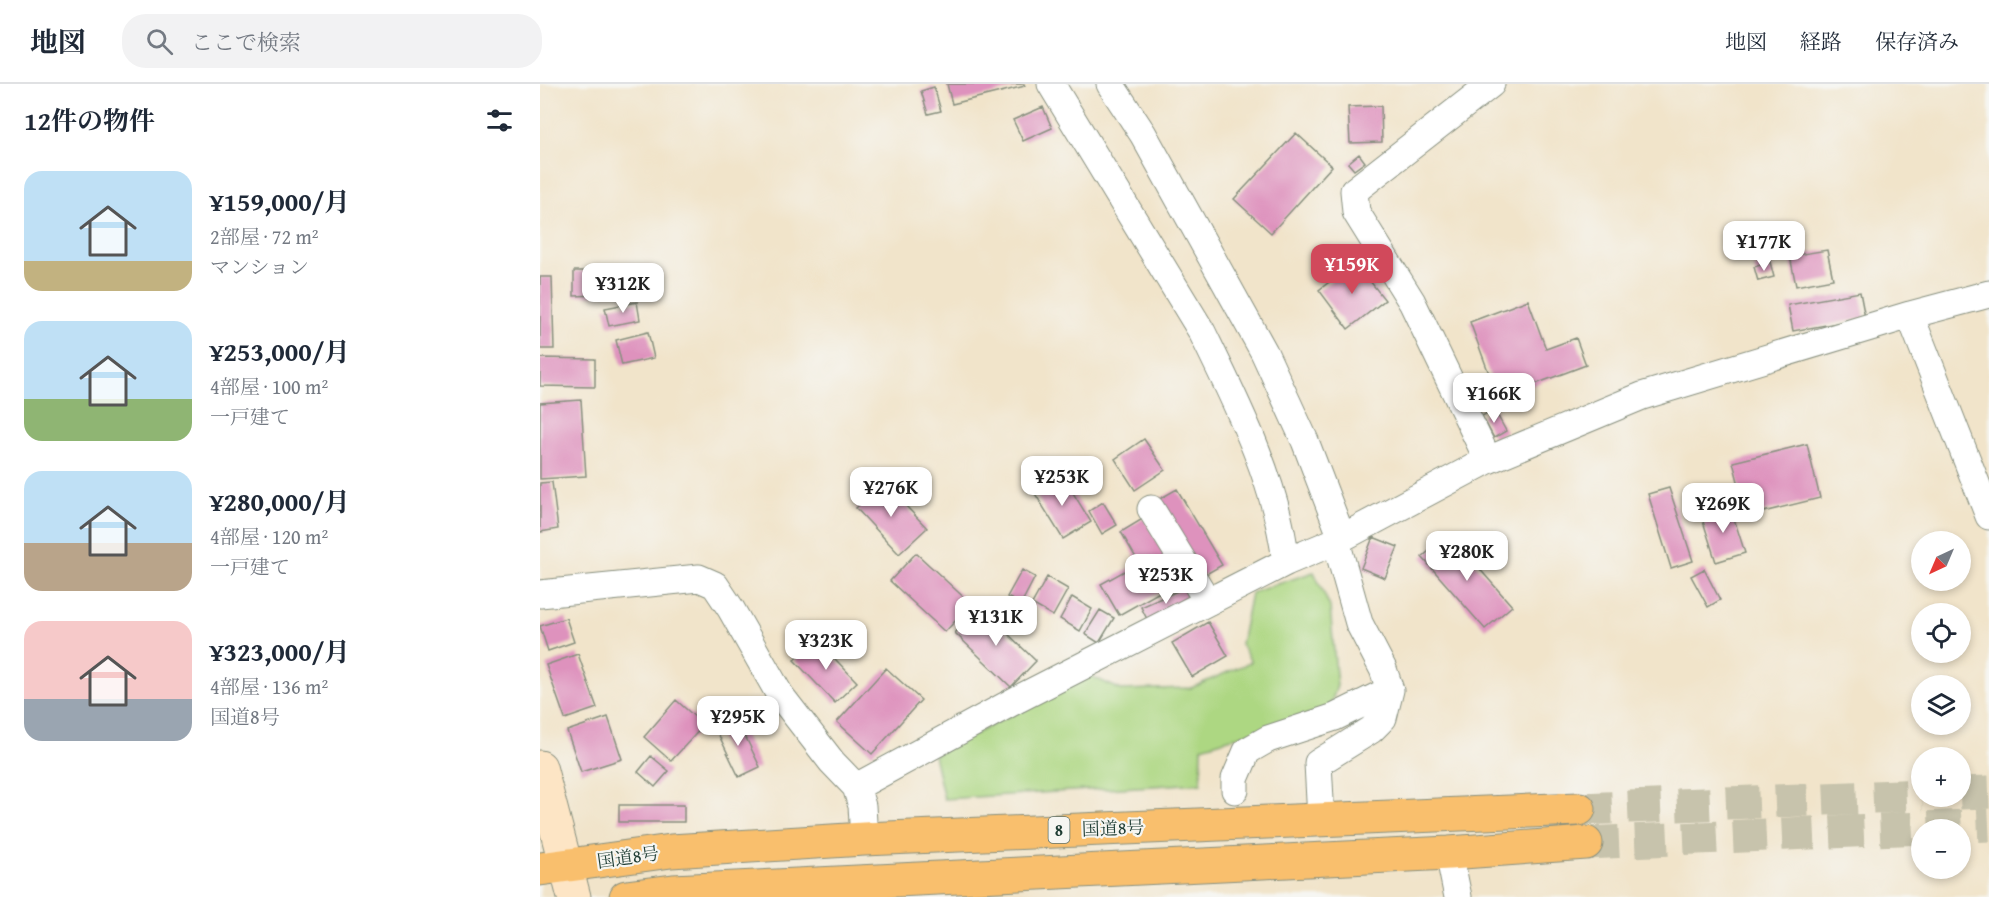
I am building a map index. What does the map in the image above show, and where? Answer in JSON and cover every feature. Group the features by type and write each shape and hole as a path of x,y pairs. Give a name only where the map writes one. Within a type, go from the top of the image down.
{"highway":[{"name":"国道8号","path":"553,867 671,851 864,839 1579,810"},
{"path":"626,897 673,891 1449,854 1586,843"}],"main road":[{"path":"540,767 553,867 574,897"}],"street":[{"path":"1051,84 1202,332 1222,372 1261,465 1282,533 1286,562"},
{"path":"1110,84 1143,134 1264,352 1305,441 1339,539 1359,623 1383,669 1390,690 1383,718 1371,730 1318,763 1321,819"},
{"path":"1488,460 1412,302 1356,212 1354,191 1491,84"},
{"path":"856,787 1017,699 1286,562 1339,539 1488,460 1642,396 1910,315 1989,294"},
{"path":"1910,315 1989,516"},
{"path":"1151,509 1208,602"},
{"path":"540,594 699,578 715,585 780,695 832,762 856,787 862,806 864,839"},
{"path":"1234,790 1234,778 1247,751 1268,739 1335,717 1390,690"},
{"path":"1449,854 1458,897"}],"green space":[{"path":"1314,572 1330,607 1337,686 1329,709 1202,747 1201,783 944,799 934,755 1089,675 1121,690 1191,688 1251,662 1241,644 1251,593"}],"building":[{"path":"947,84 1024,84 1025,86 952,104"},
{"path":"934,87 941,111 928,114 921,91"},
{"path":"1381,106 1382,142 1350,143 1348,107"},
{"path":"1043,107 1052,128 1023,141 1013,120"},
{"path":"1296,133 1332,166 1271,233 1234,199"},
{"path":"1359,154 1365,162 1354,170 1348,163"},
{"path":"1827,250 1833,279 1796,286 1790,256"},
{"path":"1355,262 1385,300 1348,329 1319,290"},
{"path":"1770,262 1774,277 1758,281 1754,267"},
{"path":"574,271 600,271 599,295 574,296"},
{"path":"540,277 552,277 554,349 540,349"},
{"path":"1860,292 1865,318 1793,331 1788,305"},
{"path":"1528,300 1546,349 1576,338 1586,365 1498,398 1470,322"},
{"path":"637,302 640,320 609,326 605,308"},
{"path":"648,332 654,358 622,365 616,340"},
{"path":"540,358 595,359 595,387 540,386"},
{"path":"581,400 586,476 540,479 540,403"},
{"path":"1494,409 1506,431 1494,438 1482,416"},
{"path":"1144,439 1165,470 1135,490 1115,459"},
{"path":"1807,444 1820,498 1747,516 1733,462"},
{"path":"1062,475 1091,522 1063,539 1034,492"},
{"path":"552,482 558,529 540,532 540,483"},
{"path":"883,482 927,528 899,554 856,508"},
{"path":"1669,488 1693,561 1671,568 1648,494"},
{"path":"1177,489 1222,565 1201,577 1156,501"},
{"path":"1103,502 1117,525 1102,534 1089,511"},
{"path":"1730,506 1745,553 1716,562 1701,515"},
{"path":"1144,518 1181,580 1119,615 1101,584 1139,563 1121,532"},
{"path":"1449,534 1512,606 1485,629 1422,557"},
{"path":"1373,537 1398,547 1385,578 1361,568"},
{"path":"916,553 971,604 945,632 890,581"},
{"path":"1704,569 1720,600 1708,607 1691,576"},
{"path":"1022,570 1035,577 1021,604 1007,597"},
{"path":"1047,577 1068,589 1053,616 1032,604"},
{"path":"1184,588 1191,603 1149,623 1141,607"},
{"path":"1072,597 1092,609 1080,631 1060,619"},
{"path":"980,607 1036,661 1011,687 955,633"},
{"path":"1100,610 1114,618 1099,643 1085,634"},
{"path":"566,618 574,642 548,651 540,626"},
{"path":"1208,622 1228,656 1192,677 1172,643"},
{"path":"816,639 857,682 835,703 794,660"},
{"path":"578,654 597,708 565,719 546,665"},
{"path":"886,668 921,700 872,754 837,722"},
{"path":"676,700 704,725 671,761 644,737"},
{"path":"608,717 622,759 581,772 567,731"},
{"path":"736,717 760,767 739,777 715,727"},
{"path":"651,756 669,771 655,787 638,772"},
{"path":"619,805 684,805 684,822 619,822"}],"tunnel":[{"path":"1971,793 1989,792"},
{"path":"1579,809 1911,795"},
{"path":"1586,843 1989,825"}]}
